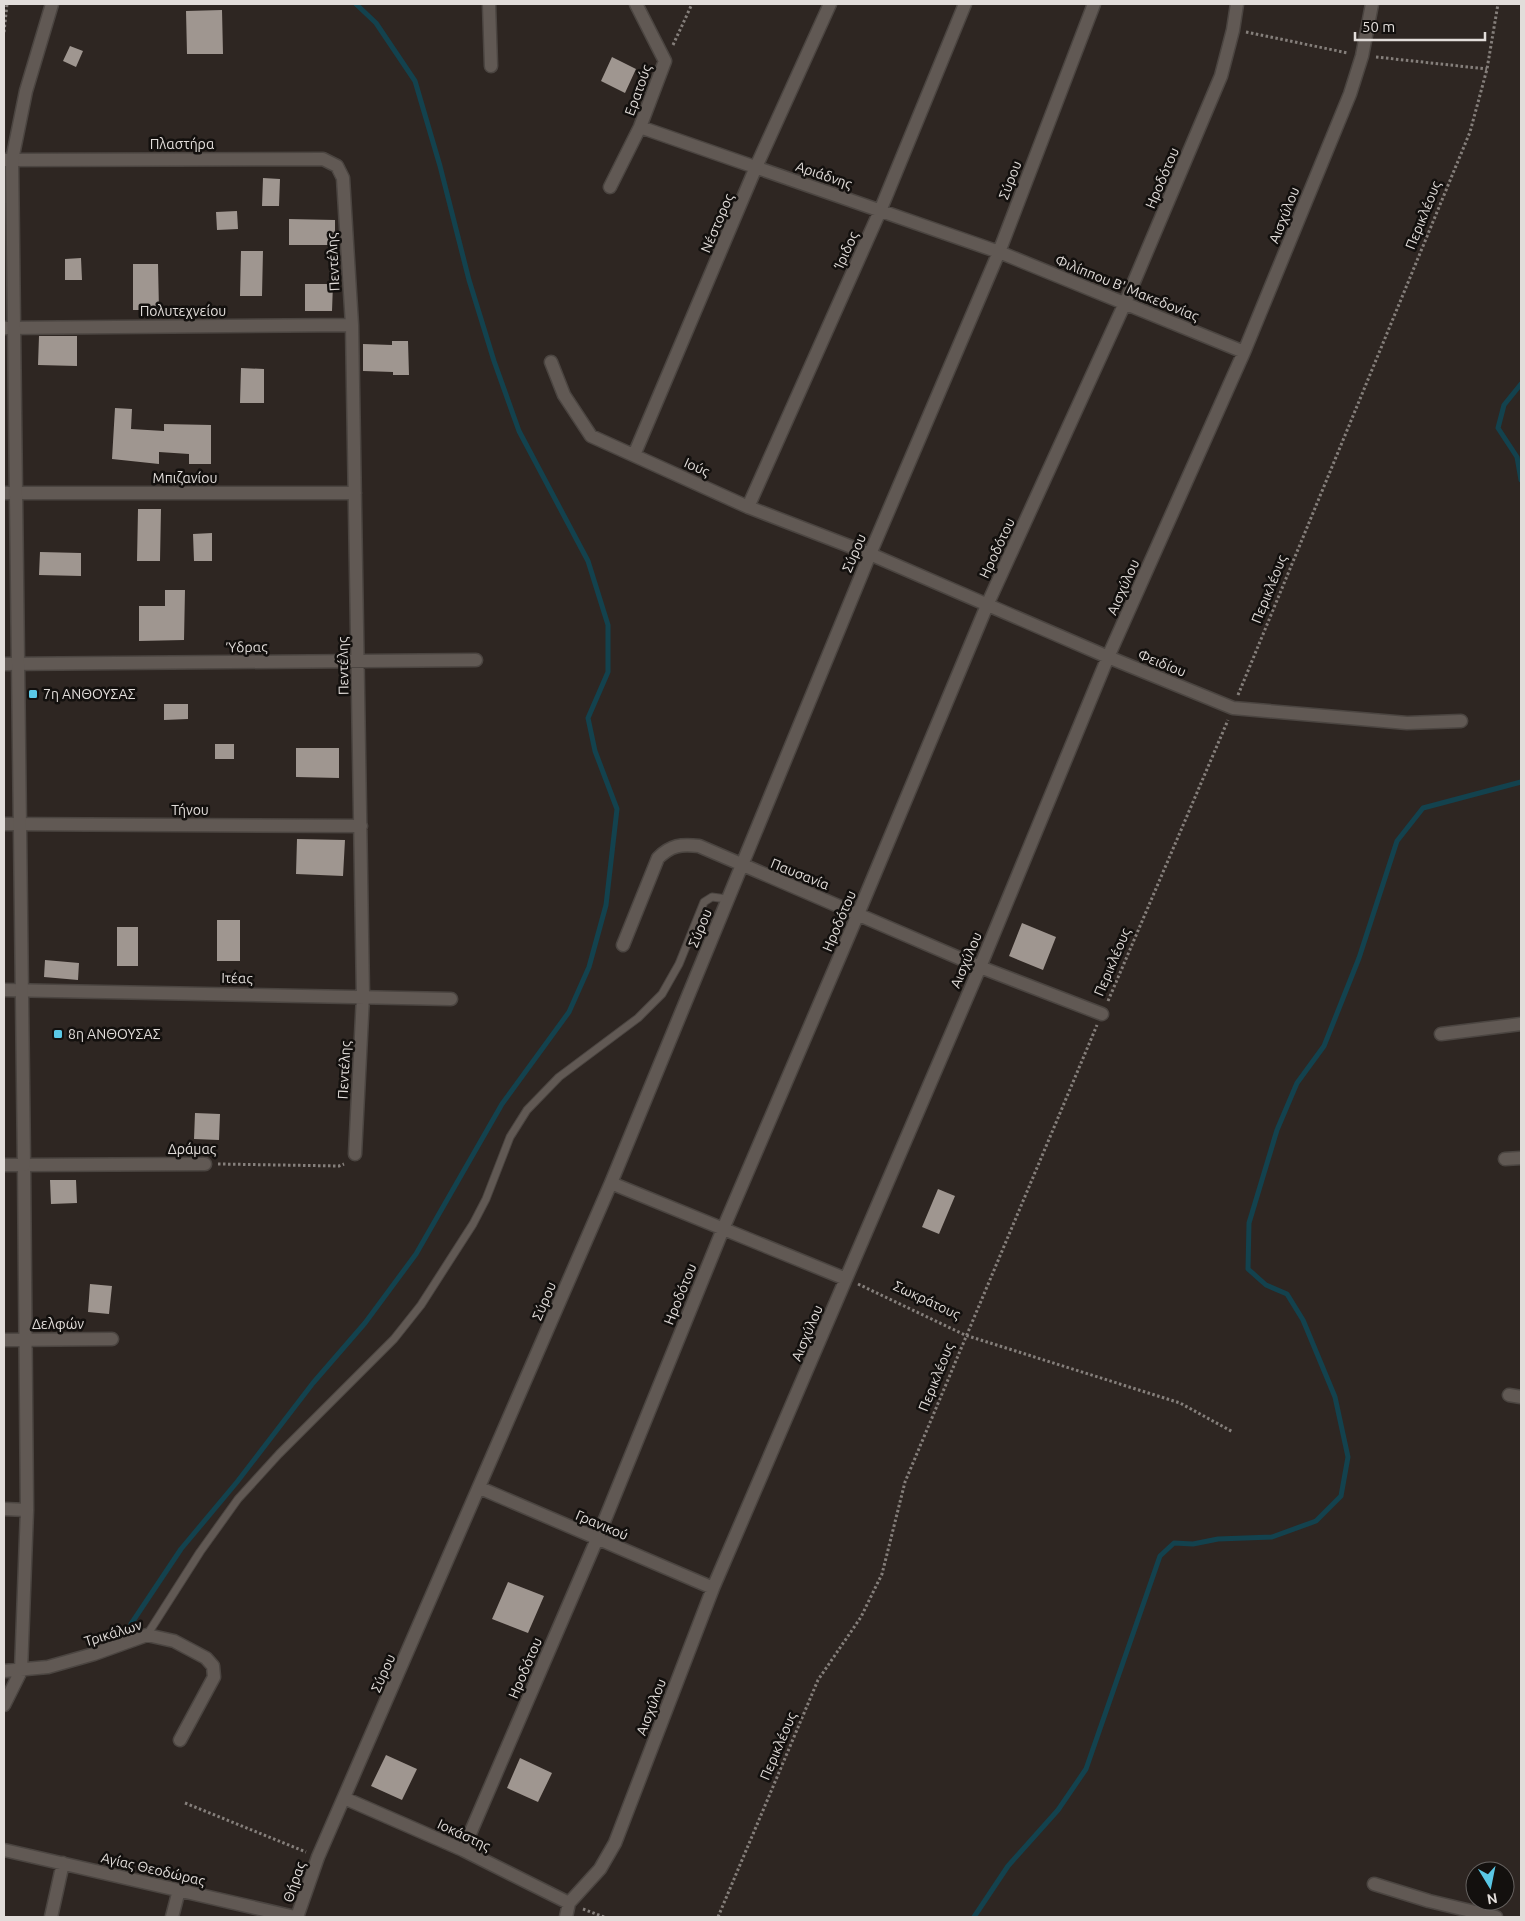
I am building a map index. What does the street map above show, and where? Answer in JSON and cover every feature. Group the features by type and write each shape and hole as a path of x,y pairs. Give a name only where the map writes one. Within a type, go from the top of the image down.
{"street":[{"path":"4,1705 21,1671 28,1510 18,664 10,493 8,160 52,4"},
{"path":"489,4 491,66"},
{"name":"Ερατούς","path":"610,187 640,127 665,61 636,4"},
{"name":"Νέστορος","path":"634,455 756,167 830,4"},
{"name":"Ίριδος","path":"748,507 880,211 965,4"},
{"name":"Σύρου","path":"318,1857 480,1488 611,1182 870,554 999,252 1094,4"},
{"name":"Ηροδότου","path":"463,1850 598,1539 723,1229 988,604 1125,303 1221,76 1233,30 1237,4"},
{"name":"Αισχύλου","path":"569,1903 600,1869 615,1843 713,1588 980,967 1108,657 1244,352 1350,94 1362,56 1372,4"},
{"name":"Αριάδνης","path":"640,127 999,252"},
{"name":"Πλαστήρα","path":"8,160 323,159 337,166 343,178"},
{"name":"Πεντέλης","path":"343,178 352,325 358,661 362,996 355,1154"},
{"name":"Φιλίππου Β' Μακεδονίας","path":"999,252 1244,352"},
{"name":"Πολυτεχνείου","path":"9,328 352,325"},
{"name":"Ιούς","path":"551,362 564,395 591,436 748,507 870,554"},
{"name":"Μπιζανίου","path":"10,493 355,493"},
{"name":"Φειδίου","path":"870,554 1108,657 1233,708 1408,723 1461,721"},
{"name":"Ύδρας","path":"4,664 476,660"},
{"name":"Τήνου","path":"4,824 360,826"},
{"name":"Παυσανία","path":"623,945 658,858 668,848 682,844 698,846 980,967 1102,1014"},
{"name":"Ιτέας","path":"4,990 451,999"},
{"path":"1441,1034 1521,1024"},
{"path":"1504,1159 1521,1158"},
{"name":"Δράμας","path":"4,1165 205,1164"},
{"path":"611,1182 846,1279"},
{"name":"Δελφών","path":"4,1340 112,1339"},
{"name":"Γρανικού","path":"480,1488 713,1588"},
{"path":"4,1509 28,1510"},
{"name":"Τρικάλων","path":"4,1671 21,1671 48,1667 147,1636 174,1642 206,1658 213,1666 214,1677 180,1740"},
{"name":"Ιοκάστης","path":"344,1798 463,1850 569,1903"},
{"name":"Αγίας Θεοδώρας","path":"4,1850 296,1917"},
{"name":"Θήρας","path":"296,1917 318,1857"},
{"path":"51,1917 63,1863"},
{"path":"1374,1884 1429,1901 1496,1917"},
{"path":"172,1917 179,1890"},
{"path":"566,1917 569,1903"}],"lane":[{"path":"147,1636 200,1552 238,1500 279,1454 394,1339 421,1305 474,1224 496,1176 510,1137 527,1110 565,1072 651,1006 662,994 675,972 704,902 712,897 727,899"}],"path":[{"path":"4,32 7,4"},
{"path":"665,61 692,4"},
{"name":"Περικλέους","path":"718,1917 818,1680 861,1617 882,1574 904,1482 1233,708 1470,132 1487,69 1498,4"},
{"name":"Δράμας","path":"205,1164 339,1166 349,1162 355,1154"},
{"name":"Σωκράτους","path":"846,1279 965,1335 1180,1403 1233,1432"},
{"path":"185,1803 318,1857"},
{"path":"569,1903 604,1917"}],"building":[{"path":"222,10 223,54 187,54 186,11"},
{"path":"70,46 83,51 76,67 63,61"},
{"path":"612,57 636,69 625,93 601,81"},
{"path":"263,178 280,179 279,206 262,206"},
{"path":"237,211 238,229 217,230 216,212"},
{"path":"289,219 335,220 335,245 289,245"},
{"path":"241,251 263,251 262,296 240,296"},
{"path":"81,258 82,280 65,280 65,259"},
{"path":"133,264 158,264 159,310 133,310"},
{"path":"305,284 333,284 332,311 305,311"},
{"path":"39,336 77,336 77,366 38,365"},
{"path":"392,341 408,341 409,375 393,375 393,372 363,371 363,344 392,345"},
{"path":"241,368 264,369 264,403 240,403"},
{"path":"115,408 132,409 131,429 164,431 164,424 211,425 211,464 189,464 189,454 159,452 159,464 112,459"},
{"path":"138,509 161,509 160,561 137,561"},
{"path":"212,533 212,561 194,561 193,534"},
{"path":"40,552 81,553 81,576 39,575"},
{"path":"165,590 185,590 184,640 139,641 139,606 165,606"},
{"path":"164,704 188,704 188,719 164,720"},
{"path":"215,744 234,744 234,759 215,759"},
{"path":"296,748 339,748 339,778 296,777"},
{"path":"297,839 345,840 343,876 296,874"},
{"path":"217,920 240,920 240,961 217,961"},
{"path":"1022,923 1056,937 1043,970 1009,956"},
{"path":"117,927 138,927 138,966 117,966"},
{"path":"45,960 79,963 78,980 44,977"},
{"path":"195,1113 220,1114 219,1140 194,1139"},
{"path":"50,1180 76,1180 77,1203 51,1204"},
{"path":"938,1189 955,1196 939,1234 922,1227"},
{"path":"90,1284 112,1286 109,1314 88,1312"},
{"path":"508,1582 544,1596 528,1633 492,1619"},
{"path":"386,1755 417,1769 402,1800 371,1786"},
{"path":"520,1758 552,1773 538,1802 507,1788"}],"waterway":[{"path":"131,1624 181,1549 237,1482 313,1383 365,1323 416,1254 502,1104 569,1012 589,967 606,905 617,809 595,751 588,718 608,672 608,625 588,561 519,431 494,361 469,280 440,166 415,81 376,23 356,4"},
{"path":"1521,384 1504,405 1498,428 1517,457 1521,480"},
{"path":"974,1917 1008,1866 1058,1810 1086,1769 1160,1556 1174,1543 1193,1544 1218,1539 1272,1537 1316,1521 1341,1496 1348,1457 1335,1397 1303,1320 1287,1294 1266,1285 1248,1269 1249,1223 1277,1130 1297,1083 1324,1046 1359,958 1397,841 1423,808 1521,782"}],"place":[{"name":"7η ΑΝΘΟΥΣΑΣ","path":"33,694"},
{"name":"8η ΑΝΘΟΥΣΑΣ","path":"58,1034"}]}
